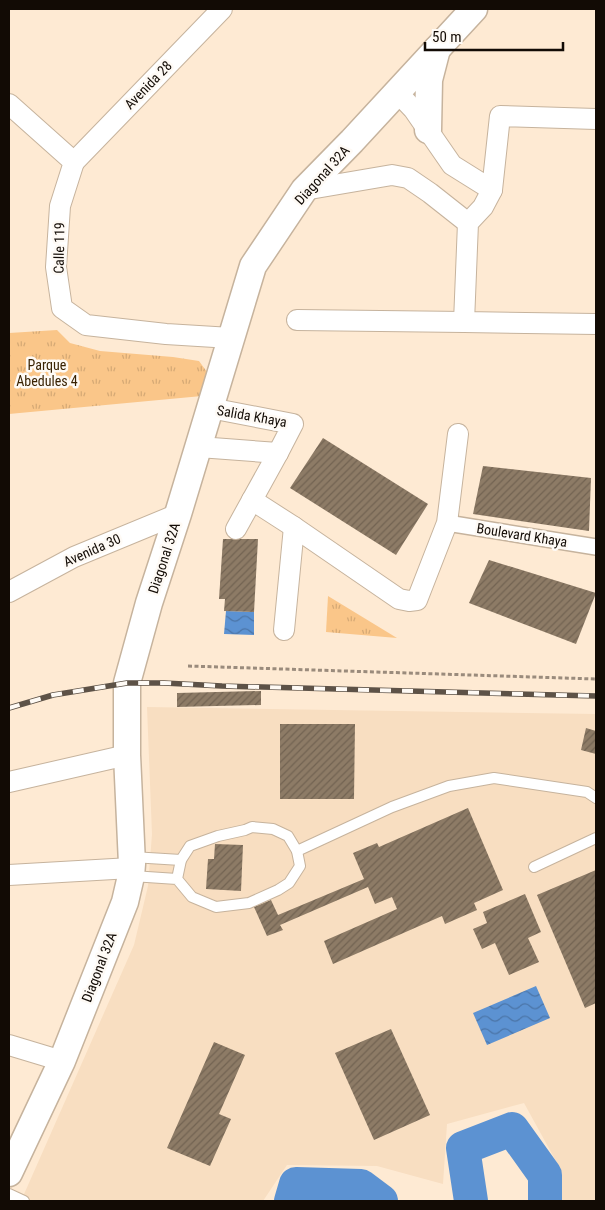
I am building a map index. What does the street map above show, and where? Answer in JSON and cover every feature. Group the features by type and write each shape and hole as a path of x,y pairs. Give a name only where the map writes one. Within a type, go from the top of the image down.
{"street":[{"name":"Avenida 28","path":"74,162 222,9"},
{"name":"Diagonal 32A","path":"9,1173 62,1062 125,902 131,867 126,683 253,266 304,190 474,9"},
{"path":"428,130 429,80 437,49"},
{"path":"397,92 414,110 452,165 492,190"},
{"path":"9,104 74,162"},
{"path":"464,322 468,222 483,208 492,190 500,116 596,119"},
{"name":"Calle 119","path":"74,162 60,206 56,267 62,308 86,326 231,338"},
{"path":"304,190 392,175 408,178 468,222"},
{"path":"297,320 596,324"},
{"name":"Salida Khaya","path":"210,408 294,424 278,453"},
{"path":"252,500 399,599 417,600 447,523 458,434"},
{"path":"198,447 278,453 236,529"},
{"name":"Avenida 30","path":"9,592 74,557 178,514"},
{"name":"Boulevard Khaya","path":"447,523 596,547"},
{"path":"284,630 294,527"},
{"path":"9,782 127,755"},
{"path":"9,875 131,867"},
{"path":"9,1045 62,1062"}],"lane":[{"path":"297,851 392,806 449,786 494,778 587,792 596,798"},
{"path":"131,867 177,879 192,897 216,907 248,903 278,890 289,883 300,866 297,851 288,836 273,829 252,827 190,846 181,860 177,879"},
{"path":"534,867 596,838"},
{"path":"131,867 181,860"},
{"path":"9,1194 24,1201"}],"path":[{"path":"188,666 596,679"}],"shaded area":[{"path":"147,707 596,714 596,1201 561,1201 557,1163 524,1103 447,1124 443,1184 377,1166 287,1165 263,1201 21,1201 134,945 148,886 152,834"}],"green space":[{"name":"Parque Abedules 4","path":"57,330 70,343 100,351 199,361 207,372 202,396 9,414 9,333"},
{"path":"328,596 397,638 326,632"}],"water":[{"path":"226,611 254,612 254,635 224,634"},
{"path":"536,986 550,1018 487,1045 473,1013"}],"building":[{"path":"323,438 428,504 396,555 290,488"},
{"path":"483,466 591,478 589,531 473,514"},
{"path":"223,539 258,539 254,612 224,611 225,599 219,599"},
{"path":"489,560 596,593 576,644 469,603"},
{"path":"261,691 261,705 177,707 177,693"},
{"path":"280,724 355,724 354,799 280,799"},
{"path":"586,728 596,731 596,754 581,750"},
{"path":"468,808 503,890 474,903 477,910 445,924 442,916 333,964 324,941 397,909 392,897 375,904 368,887 280,925 283,930 267,936 254,907 271,900 278,915 364,879 353,853 377,843 379,847"},
{"path":"215,844 243,845 241,891 206,889 208,859 214,859"},
{"path":"596,870 596,1003 585,1008 537,895"},
{"path":"525,894 541,932 528,938 539,962 509,975 495,943 482,949 473,929 487,923 483,912"},
{"path":"391,1029 430,1115 374,1140 335,1053"},
{"path":"214,1042 245,1055 219,1114 231,1119 210,1166 167,1148"}],"waterway":[{"path":"471,1201 463,1148 512,1129 545,1175 545,1201"},
{"path":"291,1201 296,1184 361,1186 381,1201"}],"railway":[{"path":"9,708 53,695 127,683 596,696"}]}
